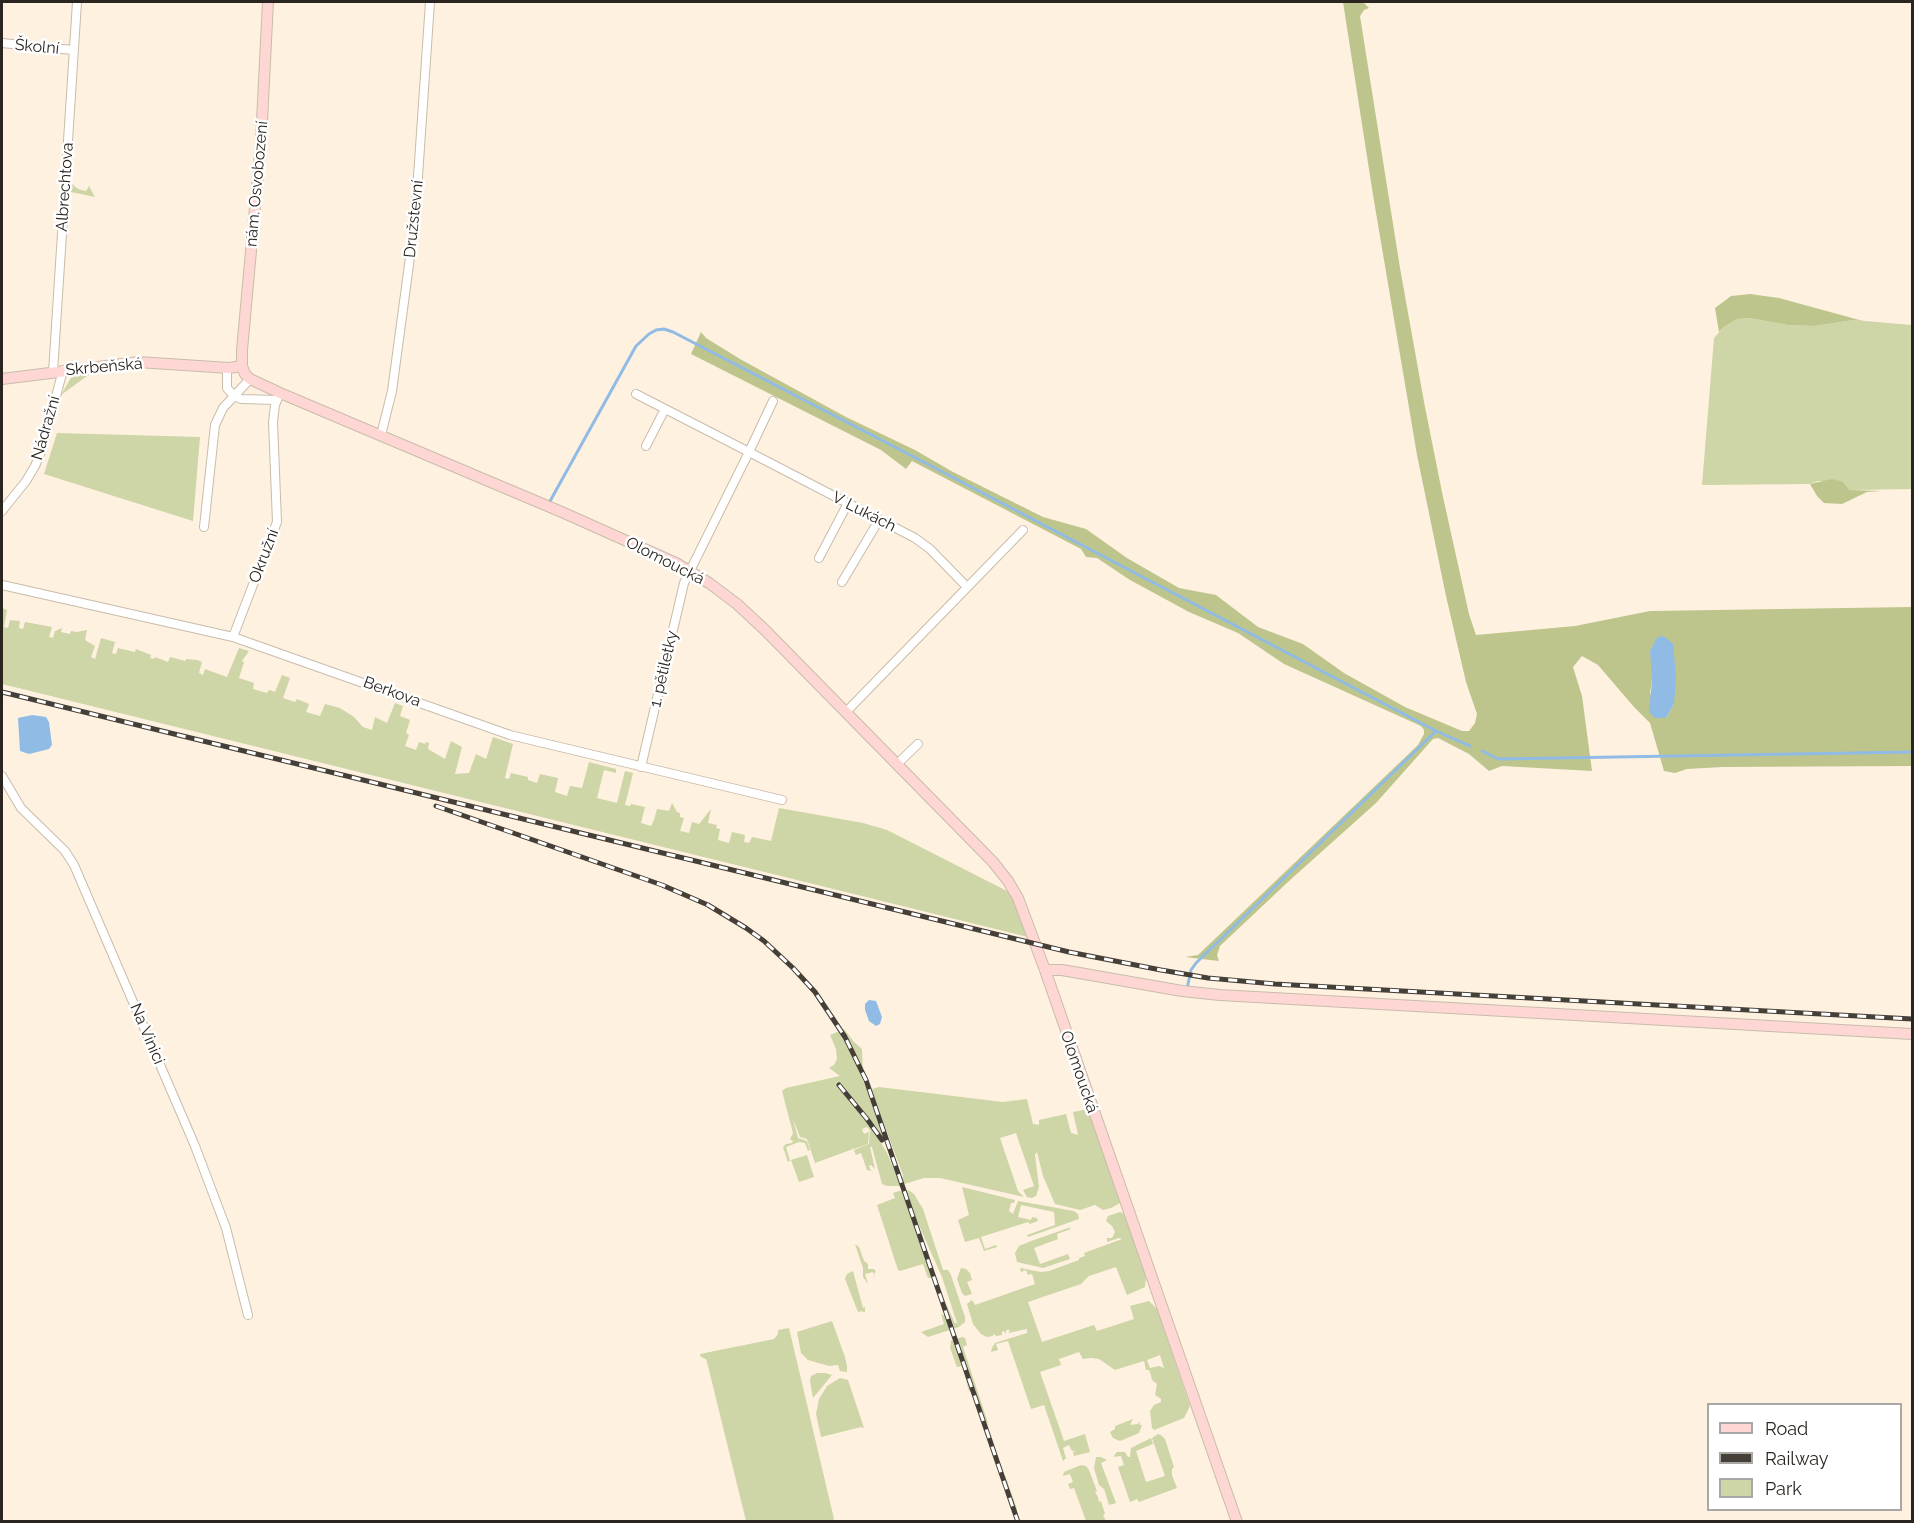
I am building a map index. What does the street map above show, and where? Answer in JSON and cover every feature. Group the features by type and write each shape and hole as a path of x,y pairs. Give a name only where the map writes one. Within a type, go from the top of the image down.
{"street":[{"name":"Albrechtova","path":"58,371 77,2"},
{"name":"nám. Osvobození","path":"242,366 263,109 268,2"},
{"name":"Družstevní","path":"381,435 392,391 418,187 430,2"},
{"name":"Školní","path":"2,44 73,50"},
{"name":"Skrbeňská","path":"2,379 138,362 227,368 242,366"},
{"path":"204,527 215,425 224,408 250,379 242,366"},
{"path":"227,368 228,388 234,396 241,399 278,397"},
{"name":"Nádražní","path":"2,511 36,466 42,449 58,371"},
{"name":"Olomoucká","path":"250,379 278,397 381,435 564,513 690,571 751,617 1001,871 1018,898 1045,970 1236,1521"},
{"name":"V Lukách","path":"636,394 921,543 967,587"},
{"name":"Okružní","path":"233,637 278,522 273,429 278,397"},
{"path":"690,571 773,401"},
{"path":"646,446 665,409"},
{"path":"819,558 848,504"},
{"path":"842,582 879,520"},
{"path":"846,712 1023,530"},
{"name":"1. pětiletky","path":"641,767 682,589 690,571"},
{"name":"Berkova","path":"2,585 233,637 510,735 782,800"},
{"path":"897,764 918,744"},
{"name":"Na Vinici","path":"2,776 21,808 65,851 82,883 195,1146 226,1228 248,1315"},
{"path":"1045,970 1062,970 1186,992 1232,996 1912,1034"}],"green space":[{"path":"1343,2 1363,2 1369,8 1364,10 1360,16 1400,268 1443,497 1469,614 1476,635 1575,626 1650,611 1912,607 1912,766 1723,767 1687,769 1675,773 1664,771 1650,723 1598,665 1582,656 1573,667 1582,696 1592,771 1502,766 1489,771 1469,754 1438,738 1433,739 1376,803 1220,946 1217,955 1219,961 1185,957 1198,955 1418,745 1424,734 1421,726 1284,664 1238,633 1189,612 1130,580 1097,558 1086,557 1081,549 912,461 906,469 881,450 691,354 701,332 706,338 740,359 846,417 915,450 953,472 1043,517 1086,529 1127,558 1179,588 1216,595 1258,627 1303,644 1344,673 1405,707 1462,731 1469,731 1475,723 1477,714 1466,682 1446,596 1417,455","holes":["1652,680 1674,704 1666,718 1650,693"]},
{"path":"72,184 86,191 89,186 95,197 71,192"},
{"path":"1750,294 1779,298 1863,321 1854,320 1815,326 1788,325 1749,318 1737,319 1719,332 1715,308 1731,296"},
{"path":"1749,318 1788,325 1815,326 1854,320 1912,325 1912,489 1850,490 1843,482 1818,481 1810,484 1702,485 1714,338 1724,327 1737,319"},
{"path":"99,372 87,376 61,395 72,376"},
{"path":"57,433 200,437 193,521 44,474"},
{"path":"1832,479 1843,482 1850,490 1881,491 1867,492 1842,504 1824,503 1810,484"},
{"path":"2,608 7,610 4,627 8,628 10,620 20,621 19,628 23,629 25,622 52,627 49,637 53,638 55,631 62,628 61,632 70,634 71,631 87,630 85,640 95,646 91,657 95,659 101,638 115,642 112,653 116,654 118,648 135,652 136,649 151,655 150,658 155,657 168,662 170,657 185,661 186,659 197,660 202,662 199,673 203,675 205,669 227,677 239,648 249,651 242,661 244,662 239,678 254,683 253,689 267,693 269,690 275,692 282,675 290,678 283,698 295,702 297,699 309,704 306,712 320,716 325,704 340,708 354,717 363,727 372,730 375,717 387,723 395,703 403,706 400,716 410,720 406,733 409,735 405,746 416,750 419,742 425,744 426,742 429,743 428,749 445,759 451,741 462,747 455,774 469,773 476,754 486,759 493,737 513,744 505,778 509,779 511,773 528,777 528,780 537,783 540,774 558,778 555,792 567,796 570,786 582,788 589,762 616,769 616,773 604,770 597,798 617,803 625,771 633,773 625,805 645,807 641,823 651,826 657,809 669,811 672,803 680,813 680,817 684,818 680,831 689,833 692,822 699,824 711,809 708,823 717,825 716,828 720,829 718,840 729,843 732,832 745,835 744,842 749,843 752,837 771,841 779,808 863,823 887,830 1007,891 1013,898 1028,937 2,684"},
{"path":"844,1029 862,1049 863,1072 860,1073 870,1097 873,1096 872,1089 879,1087 1003,1102 1027,1099 1033,1124 1039,1125 1039,1120 1066,1114 1071,1133 1078,1135 1073,1112 1088,1109 1120,1203 1103,1210 1095,1205 1080,1210 1055,1204 1043,1176 1037,1152 1035,1155 1039,1187 1036,1196 1027,1197 1023,1190 1034,1186 1016,1133 1000,1138 1018,1191 1024,1197 940,1178 924,1178 904,1184 903,1175 885,1127 890,1144 887,1145 877,1128 841,1084 838,1086 874,1131 887,1153 901,1186 882,1184 872,1147 870,1147 875,1169 869,1166 871,1171 867,1170 861,1153 856,1155 854,1150 869,1144 870,1130 867,1127 862,1129 864,1134 869,1132 868,1144 854,1149 852,1147 853,1149 815,1163 807,1139 800,1137 793,1119 798,1138 807,1141 810,1150 808,1151 805,1143 799,1142 786,1147 790,1161 788,1162 783,1147 792,1143 790,1139 793,1133 782,1091 786,1088 840,1076 829,1068 837,1059 836,1049 830,1035"},
{"path":"807,1155 814,1177 799,1182 791,1160"},
{"path":"962,1187 1015,1200 1011,1203 1009,1211 1013,1214 1018,1201 1074,1211 1078,1214 1079,1219 1028,1237 1027,1235 1055,1225 1054,1212 1021,1205 1018,1217 1031,1220 1032,1217 1037,1218 1038,1221 981,1237 985,1249 996,1245 997,1247 984,1251 979,1238 965,1242 958,1220 969,1215"},
{"path":"905,1190 914,1194 923,1209 943,1270 948,1270 951,1275 965,1317 965,1322 959,1327 928,1337 921,1332 944,1324 941,1314 946,1316 952,1328 944,1305 946,1304 957,1323 942,1277 909,1203 908,1208 933,1278 928,1278 923,1264 898,1270 877,1205 895,1198 893,1193"},
{"path":"1123,1213 1146,1277 1145,1287 1127,1295 1116,1267 1089,1276 1081,1284 1028,1302 1042,1342 1094,1325 1097,1331 1134,1319 1130,1306 1149,1301 1157,1309 1190,1406 1184,1418 1154,1430 1150,1411 1154,1405 1161,1402 1161,1399 1155,1395 1157,1384 1152,1380 1149,1370 1146,1370 1144,1361 1115,1370 1099,1359 1083,1359 1079,1352 1059,1359 1061,1365 1040,1372 1064,1441 1085,1434 1090,1452 1074,1456 1073,1452 1076,1450 1072,1451 1069,1445 1063,1448 1066,1458 1063,1461 1044,1405 1031,1409 1008,1341 996,1344 998,1350 991,1352 995,1343 1027,1333 1027,1329 1008,1333 1010,1331 1008,1329 1006,1334 1004,1331 1002,1335 993,1334 987,1337 981,1334 973,1324 967,1304 972,1300 975,1305 1035,1284 1032,1274 1028,1275 1026,1270 1021,1272 1020,1268 1041,1272 1049,1271 1079,1260 1085,1256 1084,1253 1122,1239 1107,1242 1107,1238 1112,1238 1115,1232 1106,1221 1108,1216","holes":["1160,1355 1164,1368 1159,1366 1150,1368 1147,1360"]},
{"path":"1071,1227 1057,1234 1058,1239 1034,1248 1040,1264 1068,1254 1070,1259 1043,1268 1017,1262 1015,1253 1019,1246"},
{"path":"855,1244 868,1264 868,1269 874,1269 876,1272 874,1273 875,1279 873,1272 865,1274 868,1284 863,1277 863,1268"},
{"path":"961,1268 970,1273 972,1280 967,1282 972,1294 965,1296 957,1279"},
{"path":"853,1271 865,1312 858,1312 845,1279 847,1274"},
{"path":"832,1321 845,1357 847,1372 840,1371 838,1365 829,1366 808,1360 801,1353 797,1332"},
{"path":"789,1328 834,1519 831,1522 746,1521 708,1366 706,1359 700,1354 774,1339 778,1330"},
{"path":"965,1338 967,1345 963,1347 989,1426 976,1394 969,1391 962,1366 957,1367 950,1348 951,1341"},
{"path":"817,1373 832,1375 813,1398 810,1381 811,1376"},
{"path":"840,1378 848,1380 864,1428 821,1437 816,1414 819,1399 827,1386"},
{"path":"1133,1419 1130,1425 1138,1424 1139,1421 1142,1425 1139,1433 1120,1441 1113,1438 1110,1432 1115,1429 1115,1426"},
{"path":"1158,1434 1165,1439 1174,1467 1172,1475 1177,1488 1139,1502 1137,1499 1130,1502 1118,1467 1124,1465 1121,1456 1114,1457 1115,1454 1125,1452 1130,1457 1131,1448 1151,1438 1153,1444 1136,1451 1146,1482 1165,1476 1152,1438"},
{"path":"1096,1457 1107,1460 1101,1463 1116,1503 1109,1505 1104,1489 1099,1485 1094,1468"},
{"path":"1081,1465 1086,1466 1089,1470 1106,1521 1086,1521 1074,1488 1070,1489 1068,1484 1073,1482 1070,1474 1063,1476 1064,1472"},
{"path":"1005,1475 1017,1513 1011,1510 1002,1480 1006,1484"}],"water":[{"path":"1660,636 1673,644 1676,677 1674,704 1666,718 1655,718 1649,712 1652,680 1650,651"},
{"path":"32,715 46,717 49,722 52,745 49,749 29,754 20,751 18,718"},
{"path":"869,1000 876,1001 882,1017 880,1024 876,1026 869,1021 865,1010 865,1004"}],"waterway":[{"path":"549,503 636,346 649,334 664,329 916,458 1436,731 1470,746"},
{"path":"1187,989 1191,970 1196,963 1436,731"},
{"path":"1482,751 1498,759 1912,752"}],"railway":[{"path":"2,692 1069,952 1161,970 1208,978 1275,984 1912,1019"},
{"path":"436,806 662,885 708,905 764,941 815,992 845,1037 866,1080 1018,1522"},
{"path":"839,1085 882,1140"}]}
